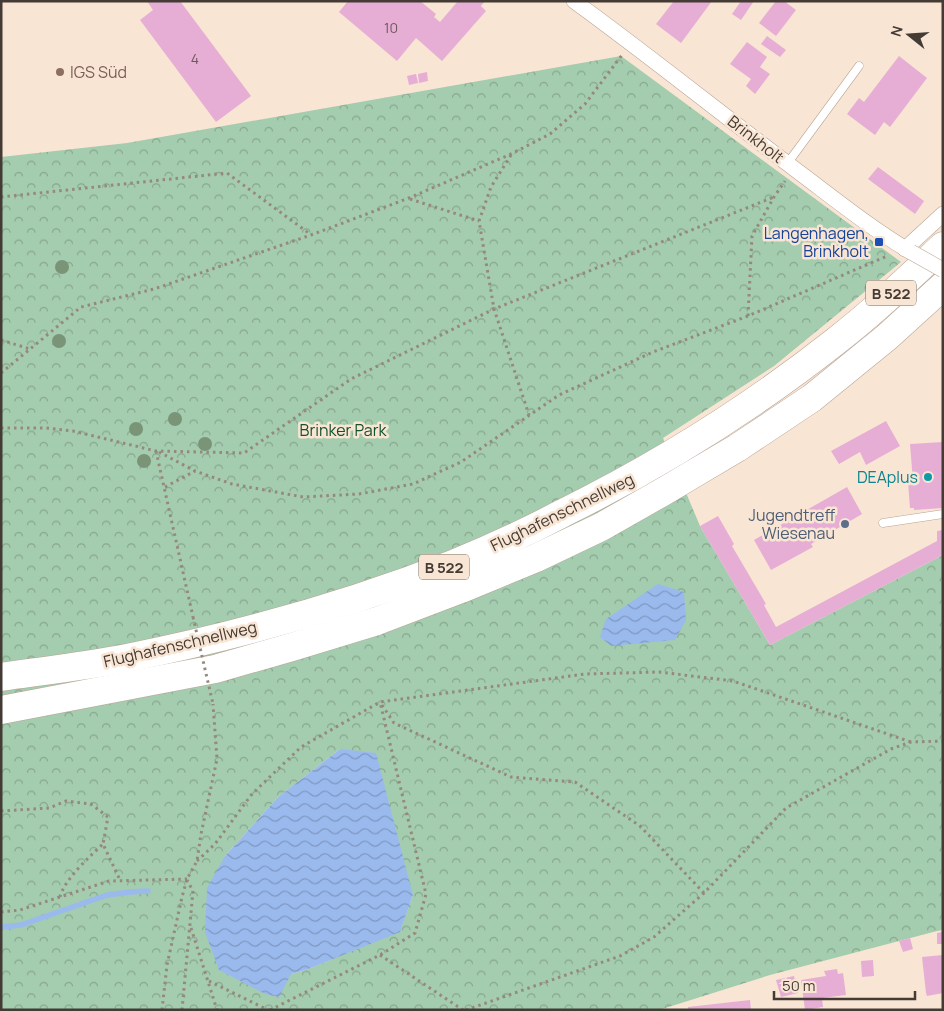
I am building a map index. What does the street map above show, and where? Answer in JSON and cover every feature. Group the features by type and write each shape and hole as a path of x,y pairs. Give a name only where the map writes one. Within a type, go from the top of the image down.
{"highway":[{"name":"Flughafenschnellweg","path":"1,677 125,658 205,641 284,620 369,594 453,564 521,535 645,470 718,426 838,340 943,246"},
{"name":"Flughafenschnellweg","path":"1,710 195,673 232,664 376,621 536,558 627,513 752,438 812,398 887,337 943,286"}],"street":[{"name":"Brinkholt","path":"574,1 631,42 884,236 943,270"},
{"path":"908,250 943,214"}],"lane":[{"path":"791,166 859,66"},
{"path":"883,523 943,514"}],"path":[{"path":"1,373 81,307 154,289 310,235 409,198 511,154 550,134 585,104 631,42"},
{"path":"511,154 491,187 479,221 494,309 529,415"},
{"path":"748,316 752,236 791,166"},
{"path":"1,197 227,173 310,235"},
{"path":"1,428 46,428 73,431 156,451 244,453 351,379 494,309 774,197"},
{"path":"409,198 479,221"},
{"path":"156,451 195,471 232,484 303,497 359,494 413,484 461,462 559,395 653,352 748,316 908,250"},
{"path":"1,340 30,349"},
{"path":"156,451 213,704 218,760 201,834 197,861"},
{"path":"165,488 195,471"},
{"path":"162,1010 168,965 182,897 187,880 197,861 215,844 252,794 301,747 380,702 585,674 659,672 733,682 911,742"},
{"path":"380,702 394,723 511,777 575,782 640,826 704,893"},
{"path":"208,981 269,1010 380,955 415,932 426,894 380,702"},
{"path":"380,955 464,1010 620,956 654,937 704,893 786,808 891,749 911,742 943,741"},
{"path":"1,811 49,808 66,801 92,804 108,817 103,844 120,880"},
{"path":"60,897 62,890 85,861 103,844"},
{"path":"1,912 20,910 109,881 187,880"},
{"path":"182,1010 193,891 187,880"},
{"path":"190,925 217,1010"}],"green space":[{"name":"Brinker Park","path":"621,56 901,262 774,366 663,438 700,526 770,645 943,555 943,930 770,975 659,1010 1,1010 1,157 127,143","holes":["340,749 413,895 400,931 306,970 291,974 225,856 278,797"]}],"water":[{"path":"658,584 684,592 686,620 675,640 611,646 600,637 606,619"},
{"path":"340,749 376,753 413,895 400,932 306,970 291,974 279,997 265,994 219,970 205,932 207,888 225,856 278,797"}],"building":[{"path":"147,1 180,1 251,96 216,122 140,20 153,10"},
{"path":"348,1 420,1 436,14 434,17 440,22 458,1 485,1 481,6 486,11 442,61 416,38 397,61 339,12"},
{"path":"674,1 712,1 681,43 656,24"},
{"path":"741,1 754,1 741,20 732,14"},
{"path":"776,1 784,1 796,10 776,36 759,23"},
{"path":"767,36 786,50 780,57 761,44"},
{"path":"747,42 767,57 760,67 770,74 755,94 746,86 751,79 730,64"},
{"path":"899,56 927,78 890,127 884,122 875,135 847,114 859,98 864,102"},
{"path":"427,72 428,81 419,83 418,74"},
{"path":"416,74 418,83 409,85 407,76"},
{"path":"878,167 924,201 915,214 868,179"},
{"path":"886,421 900,446 866,465 860,452 839,464 831,451"},
{"name":"DEAplus","path":"943,442 943,508 914,510 914,508 910,508 908,482 913,482 910,444"},
{"path":"847,487 862,514 811,544 813,547 771,570 754,540"},
{"path":"718,516 734,544 732,546 766,604 764,605 776,627 937,541 937,531 943,530 943,555 770,645 700,526"},
{"path":"943,932 943,944 937,944 937,933"},
{"path":"910,938 913,949 903,952 899,941"},
{"path":"943,955 943,993 927,996 922,957"},
{"path":"873,960 874,976 862,977 861,961"},
{"path":"837,969 838,974 843,973 846,995 822,998 823,1007 805,1010 801,980 826,976 824,971"},
{"path":"794,976 798,993 781,997 776,980"},
{"path":"750,1000 751,1010 688,1010 688,1007"}],"waterway":[{"path":"1,927 21,925 107,895 148,891"}],"place":[{"name":"IGS Süd","path":"60,72"},
{"name":"Langenhagen, Brinkholt","path":"879,242"},
{"name":"DEAplus","path":"928,477"},
{"name":"Jugendtreff Wiesenau","path":"845,524"}]}
